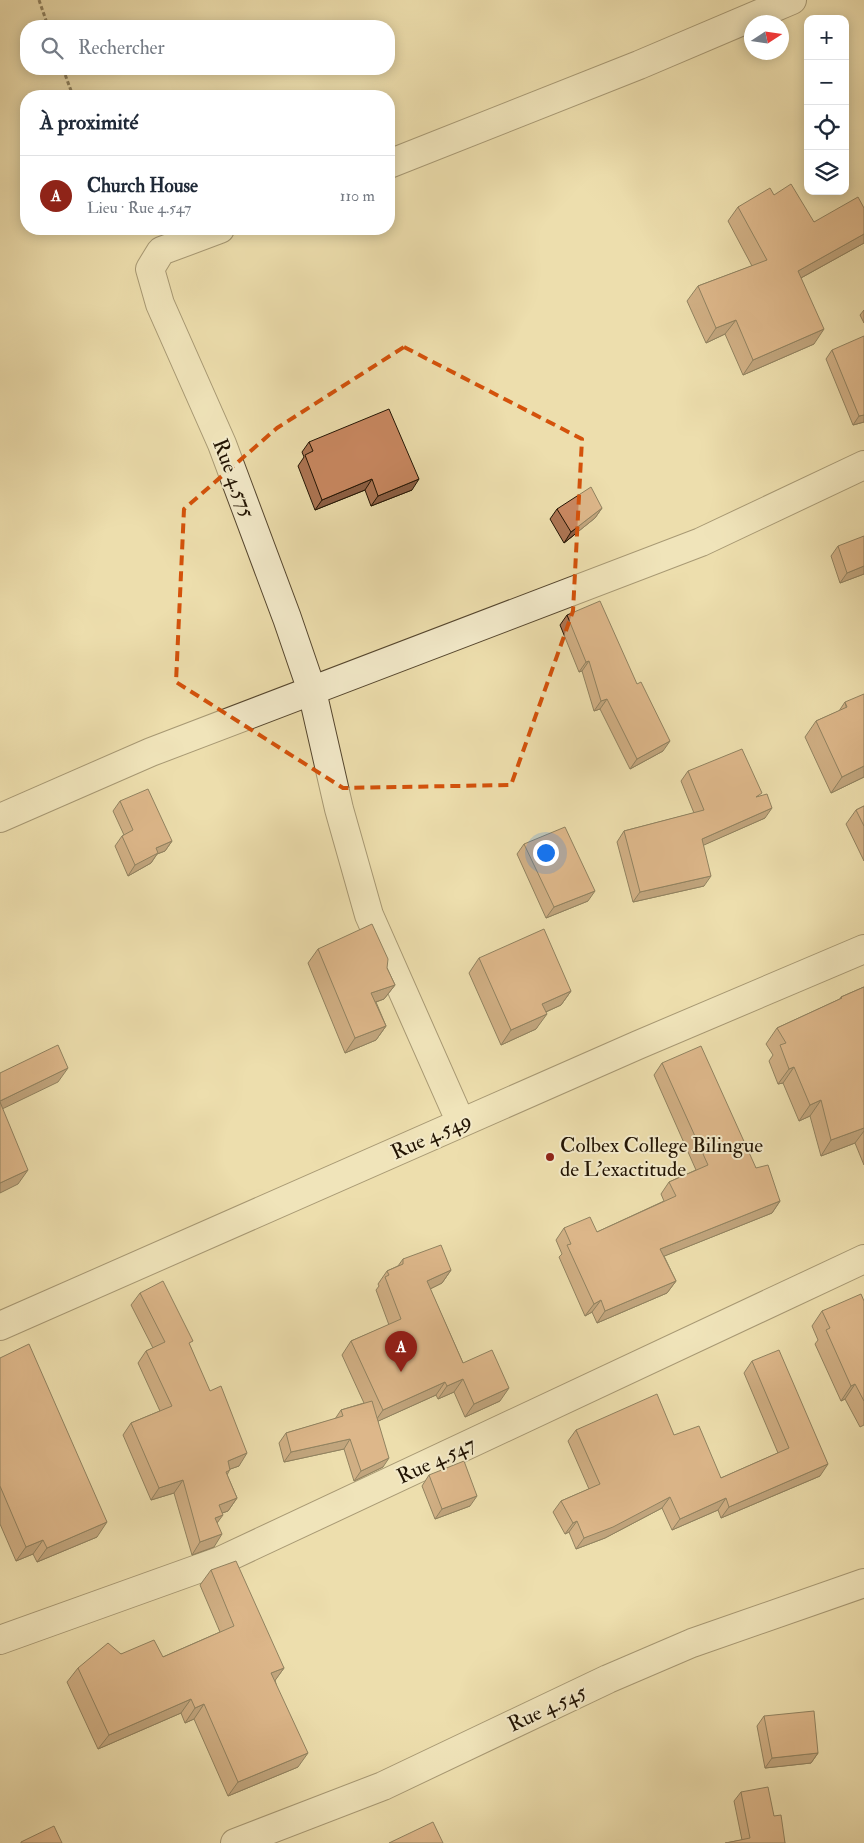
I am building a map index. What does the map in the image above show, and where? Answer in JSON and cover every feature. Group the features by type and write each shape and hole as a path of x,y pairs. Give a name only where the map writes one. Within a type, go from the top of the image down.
{"street":[{"path":"395,162 639,65 792,0"},
{"name":"Rue 4.575","path":"204,235 161,251 150,269 160,304 222,444 287,618 312,691 338,809 369,915 461,1123"},
{"path":"0,818 151,752 701,542 864,465"},
{"name":"Rue 4.549","path":"0,1326 461,1123 864,949"},
{"name":"Rue 4.547","path":"0,1640 220,1560 864,1259"},
{"name":"Rue 4.545","path":"235,1843 383,1786 608,1679 692,1642 864,1583"}],"path":[{"path":"38,0 46,20"},
{"path":"65,75 71,90"}],"highlighted area":[{"path":"404,347 582,439 573,611 511,785 343,788 176,682 184,509 277,428"}],"building":[{"path":"791,184 814,222 858,197 864,208 864,234 798,271 824,329 753,360 736,320 716,328 698,286 767,260 738,207 770,188 774,195"},
{"path":"864,336 864,415 859,416 832,350"},
{"path":"389,409 419,479 378,496 372,479 322,500 305,455 313,451 309,442"},
{"path":"591,487 602,508 571,532 557,509"},
{"path":"864,536 864,566 847,573 838,546"},
{"path":"600,601 637,684 641,682 670,741 637,759 607,699 601,701 589,661 586,662 567,615"},
{"path":"864,694 864,766 842,777 816,721 847,707 845,702"},
{"path":"742,749 762,793 756,797 767,794 772,808 702,839 711,876 640,892 624,831 704,810 688,771"},
{"path":"148,789 172,841 156,848 158,853 135,865 122,836 133,830 120,801"},
{"path":"864,806 864,826 856,810"},
{"path":"565,827 595,891 554,907 524,844"},
{"path":"372,924 388,959 387,968 395,985 371,993 386,1026 355,1038 318,949"},
{"path":"544,929 571,991 542,1004 547,1014 511,1030 479,958"},
{"path":"864,987 864,1128 831,1140 821,1100 810,1105 794,1067 789,1069 780,1045 786,1043 777,1028"},
{"path":"58,1045 68,1068 0,1101 0,1073"},
{"path":"701,1046 756,1168 768,1165 780,1201 660,1249 676,1281 605,1311 601,1300 594,1304 567,1245 571,1244 564,1228 590,1217 597,1232 676,1196 669,1182 708,1165 662,1063"},
{"path":"0,1102 28,1170 0,1183"},
{"path":"441,1245 451,1270 427,1281 463,1363 492,1350 509,1388 474,1404 463,1379 447,1386 445,1382 383,1410 351,1341 401,1319 385,1277 389,1275 387,1271 403,1264 403,1259"},
{"path":"163,1281 193,1341 189,1343 210,1391 221,1386 247,1453 228,1461 230,1470 226,1472 237,1498 219,1505 223,1515 215,1518 222,1534 200,1542 183,1480 159,1488 131,1423 172,1406 146,1351 165,1342 140,1293"},
{"path":"861,1294 864,1301 864,1401 855,1384 851,1386 826,1330 830,1328 822,1311"},
{"path":"29,1344 107,1522 47,1548 43,1540 26,1547 0,1486 0,1358"},
{"path":"779,1350 828,1464 729,1507 726,1498 680,1519 670,1497 613,1527 584,1538 577,1521 573,1523 561,1501 600,1484 576,1430 657,1394 674,1435 699,1426 721,1478 789,1448 752,1361"},
{"path":"372,1401 389,1458 361,1471 350,1439 291,1452 286,1433 343,1416 341,1410"},
{"path":"464,1461 477,1496 442,1509 429,1475"},
{"path":"236,1561 284,1668 271,1673 308,1753 238,1782 204,1704 195,1708 191,1699 109,1735 78,1668 108,1643 121,1654 154,1640 163,1657 234,1626 211,1570"},
{"path":"814,1711 818,1753 772,1758 764,1716"},
{"path":"768,1787 774,1816 781,1815 785,1843 726,1843 750,1838 741,1792"},
{"path":"433,1822 443,1843 389,1843"},
{"path":"54,1826 62,1843 21,1843 21,1842"}],"place":[{"name":"Colbex College Bilingue de L'exactitude","path":"550,1157"},
{"name":"Church House","path":"401,1372"}]}
